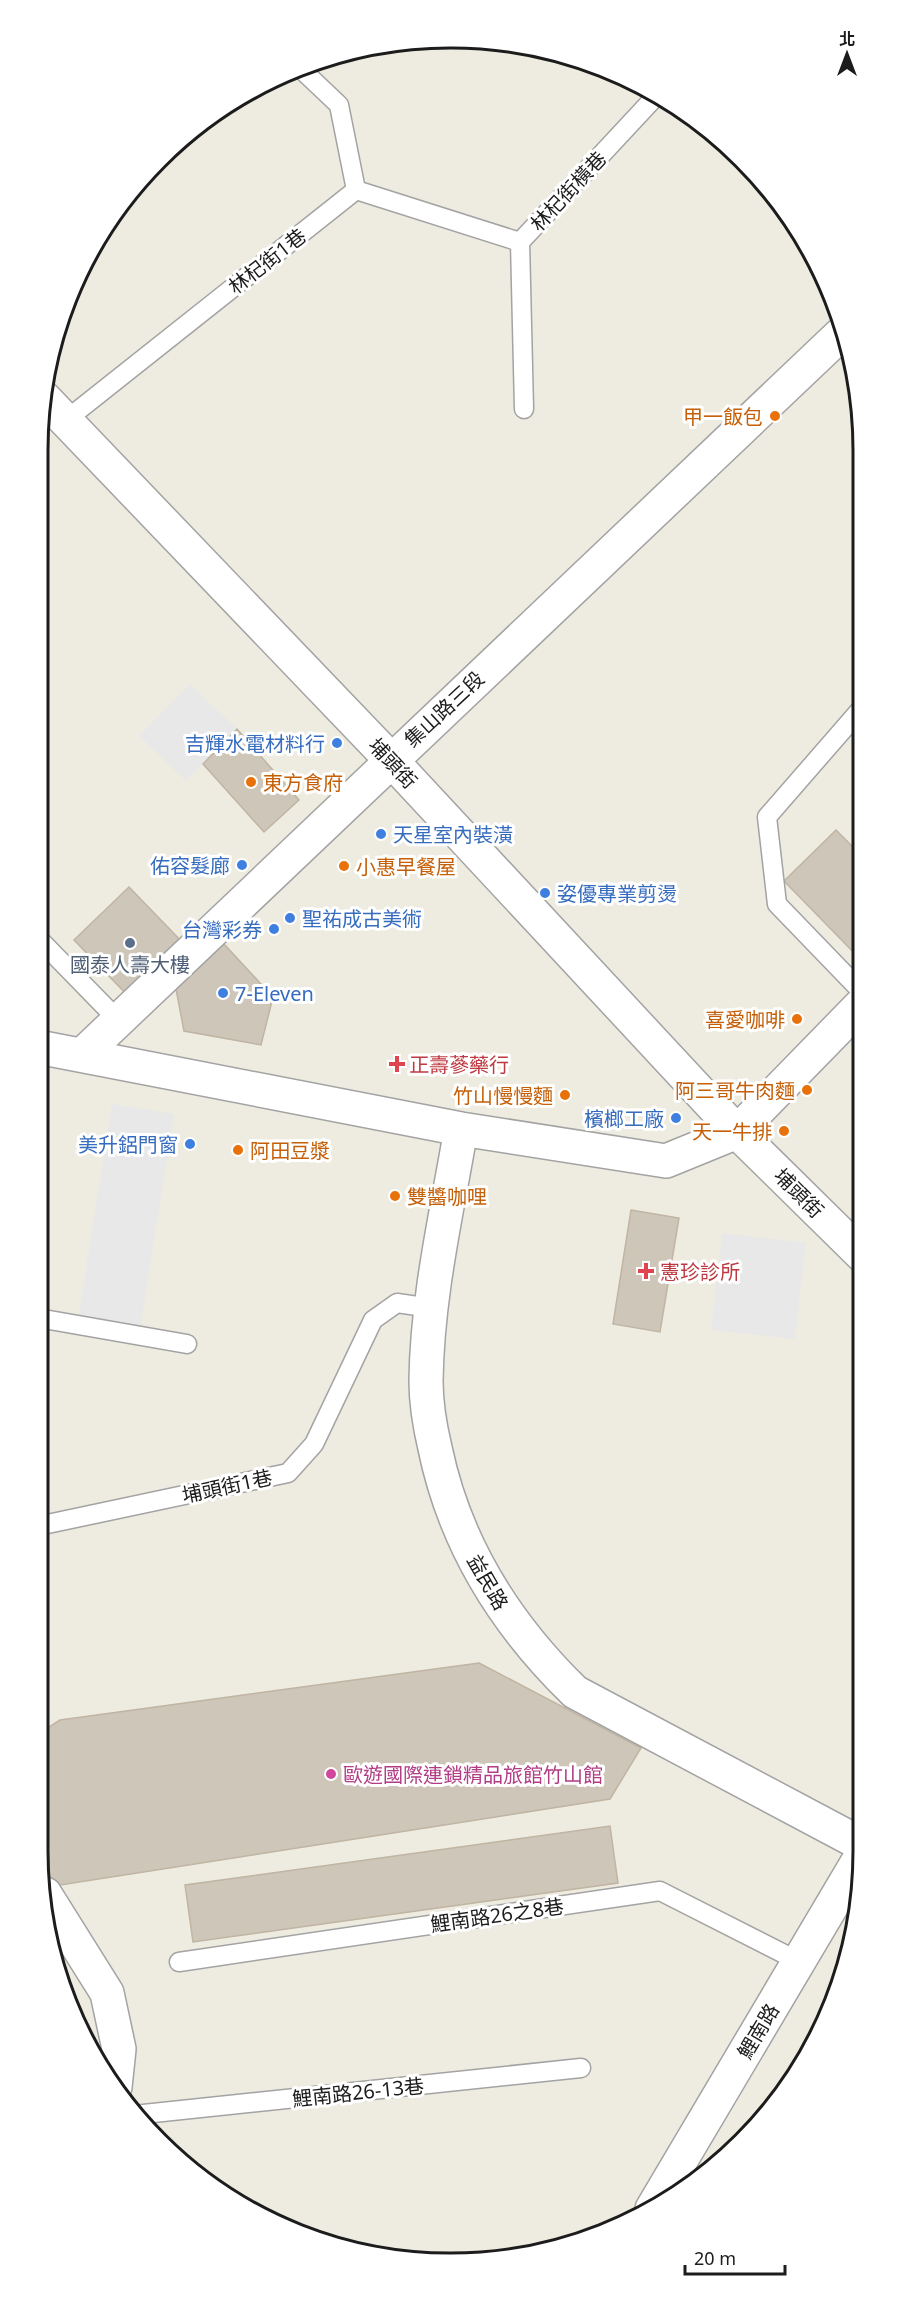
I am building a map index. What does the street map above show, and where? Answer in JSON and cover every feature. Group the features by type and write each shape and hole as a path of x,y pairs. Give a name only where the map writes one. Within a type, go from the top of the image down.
{"street":[{"name":"集山路三段","path":"82,1055 837,338"},
{"name":"埔頭街","path":"55,409 391,760 737,1132 853,1246"},
{"path":"48,1049 461,1129 666,1161 737,1132 853,1013"},
{"name":"益民路","path":"461,1129 431,1308 426,1382 439,1468 468,1551 489,1590 543,1661 575,1692 853,1839"},
{"name":"鯉南路","path":"662,2193 852,1872"},
{"path":"51,1904 107,1993 119,2049 116,2074"}],"lane":[{"path":"307,75 339,105 356,190 520,242"},
{"name":"林杞街橫巷","path":"524,409 520,242 651,101"},
{"name":"林杞街1巷","path":"55,409 356,190"},
{"path":"853,718 766,817 777,904 853,983"},
{"path":"48,948 118,1020"},
{"name":"埔頭街1巷","path":"48,1524 288,1473 314,1444 373,1320 397,1303 431,1308"},
{"path":"48,1320 187,1344"},
{"name":"鯉南路26之8巷","path":"179,1962 660,1891 800,1962"},
{"name":"鯉南路26-13巷","path":"146,2114 581,2068"}],"shaded area":[{"path":"190,684 237,729 186,781 139,736"},
{"path":"112,1104 174,1114 139,1336 77,1326"},
{"path":"722,1233 806,1243 795,1339 711,1330"}],"building":[{"name":"東方食府","path":"237,729 299,800 264,832 203,764"},
{"path":"836,830 853,847 853,952 784,881"},
{"name":"國泰人壽大樓","path":"129,887 186,946 131,999 74,940"},
{"name":"7-Eleven","path":"224,944 273,997 261,1045 184,1031 176,989"},
{"name":"憲珍診所","path":"631,1210 679,1218 660,1332 613,1324"},
{"name":"歐遊國際連鎖精品旅館竹山館","path":"479,1663 641,1748 610,1799 54,1886 49,1877 48,1728 60,1720"},
{"path":"610,1826 618,1883 193,1942 185,1885"}],"place":[{"name":"甲一飯包","path":"775,416"},
{"name":"吉輝水電材料行","path":"337,743"},
{"name":"東方食府","path":"251,782"},
{"name":"天星室內裝潢","path":"381,834"},
{"name":"佑容髮廊","path":"242,865"},
{"name":"小惠早餐屋","path":"344,866"},
{"name":"姿優專業剪燙","path":"545,893"},
{"name":"聖祐成古美術","path":"290,918"},
{"name":"台灣彩券","path":"274,929"},
{"name":"國泰人壽大樓","path":"130,943"},
{"name":"7-Eleven","path":"223,993"},
{"name":"喜愛咖啡","path":"797,1019"},
{"name":"正壽蔘藥行","path":"397,1064"},
{"name":"阿三哥牛肉麵","path":"807,1090"},
{"name":"竹山慢慢麵","path":"565,1095"},
{"name":"檳榔工廠","path":"676,1118"},
{"name":"天一牛排","path":"784,1131"},
{"name":"美升鋁門窗","path":"190,1144"},
{"name":"阿田豆漿","path":"238,1150"},
{"name":"雙醬咖哩","path":"395,1196"},
{"name":"憲珍診所","path":"646,1271"},
{"name":"歐遊國際連鎖精品旅館竹山館","path":"331,1774"}]}
